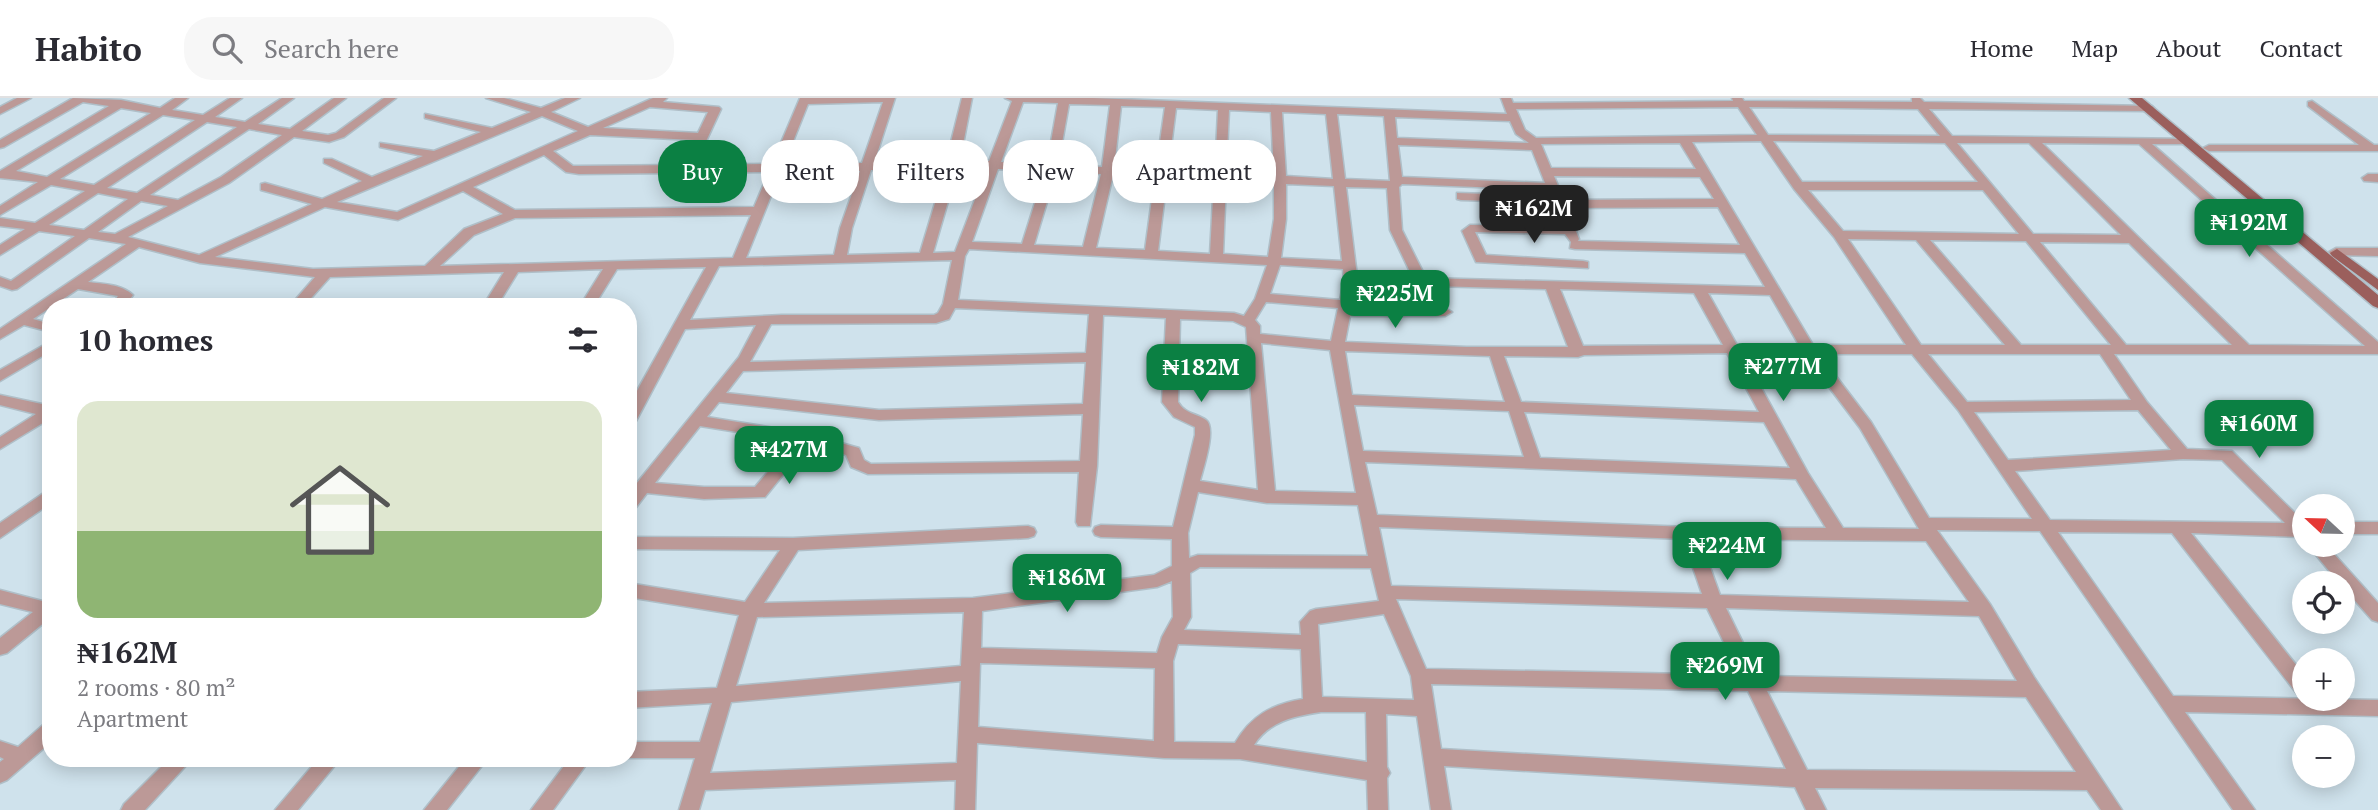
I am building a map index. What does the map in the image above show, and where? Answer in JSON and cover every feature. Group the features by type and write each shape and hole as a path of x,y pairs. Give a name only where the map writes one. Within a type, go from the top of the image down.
{"main road":[{"path":"2135,98 2148,103 2209,148 2376,283"},
{"path":"2148,103 2187,141 2378,303"},
{"path":"2249,194 2264,193"}],"street":[{"path":"0,111 26,98"},
{"path":"0,145 81,98 203,120 334,138 391,98"},
{"path":"3,175 130,98"},
{"path":"0,211 183,98"},
{"path":"0,251 237,98"},
{"path":"4,287 289,98"},
{"path":"55,298 126,240 178,204 225,180 341,98"},
{"path":"491,98 510,100 588,131 701,138 715,110 650,104"},
{"path":"200,259 373,181 575,98"},
{"path":"265,187 323,203 394,217 662,98"},
{"path":"789,140 805,99 890,98 846,228 840,259"},
{"path":"957,140 967,98"},
{"path":"1010,98 1116,103 1146,101 1171,105 1514,118"},
{"path":"681,325 766,320 936,319 944,316 950,304 962,251 1019,98"},
{"path":"1358,98 1359,112"},
{"path":"1057,140 1064,100"},
{"path":"1739,101 1798,186 1839,235 1916,350 1963,408 2168,705 2245,810"},
{"path":"1591,287 1536,144 1524,137 1507,102 2148,103"},
{"path":"1918,102 2123,351"},
{"path":"95,118 101,103"},
{"path":"1089,251 1108,169 1116,103"},
{"path":"2312,104 2374,148"},
{"path":"1167,140 1171,105"},
{"path":"1222,140 1224,107"},
{"path":"1248,321 1265,298 1275,260 1282,178 1276,109"},
{"path":"1331,111 1351,280 1337,348 1345,400 1387,599 1420,676 1441,810"},
{"path":"1389,113 1396,230 1421,281"},
{"path":"429,116 495,132"},
{"path":"1392,141 1536,144 1763,138 2187,141"},
{"path":"1684,139 1810,350 1866,426 1928,530 1983,608 2031,689 2112,810"},
{"path":"2033,141 2246,351"},
{"path":"1253,338 1337,348 1496,352 1732,349 2378,350 2143,142"},
{"path":"384,145 435,155"},
{"path":"2209,148 2374,148"},
{"path":"544,150 570,169 658,169"},
{"path":"328,161 373,181"},
{"path":"989,164 1003,164"},
{"path":"859,166 873,166"},
{"path":"1098,169 1112,169"},
{"path":"1547,172 1703,173"},
{"path":"3,175 178,204"},
{"path":"1276,178 1552,187"},
{"path":"1798,186 1985,186"},
{"path":"464,187 513,214"},
{"path":"1461,196 1559,202 1721,203"},
{"path":"738,262 763,203"},
{"path":"925,257 940,203"},
{"path":"1027,248 1041,203"},
{"path":"1151,254 1159,203"},
{"path":"1216,257 1219,203"},
{"path":"427,271 469,232 513,214 760,211"},
{"path":"0,222 126,240 200,259 271,270 326,273 925,257 962,251 1027,248 1350,265"},
{"path":"1570,230 1474,228 1468,231 1481,259 1583,265"},
{"path":"1839,235 2132,239"},
{"path":"1919,235 2017,350"},
{"path":"1575,244 1748,249"},
{"path":"2336,252 2378,253"},
{"path":"637,405 715,262"},
{"path":"592,298 612,266"},
{"path":"495,298 512,270"},
{"path":"304,298 326,273"},
{"path":"1351,280 1445,313"},
{"path":"1265,298 1347,308 1395,297 1421,281 1552,287 1774,291"},
{"path":"74,284 116,290 126,295 124,298"},
{"path":"1552,287 1578,352"},
{"path":"1699,289 1801,474 1838,534"},
{"path":"950,304 1234,317 1248,321 1253,326 1266,497"},
{"path":"0,335 42,307"},
{"path":"1084,522 1096,312"},
{"path":"1164,750 1164,661 1171,637 1182,617 1180,533 1203,435 1202,424 1181,417 1170,402 1173,316"},
{"path":"637,495 739,367 766,320"},
{"path":"23,321 42,326"},
{"path":"0,376 42,350"},
{"path":"2104,350 2142,405 2183,454"},
{"path":"1496,352 1534,463"},
{"path":"739,367 1094,357"},
{"path":"716,397 879,415 1091,409"},
{"path":"0,400 42,409"},
{"path":"1345,400 1770,417"},
{"path":"1963,408 2142,405"},
{"path":"0,444 42,416"},
{"path":"696,420 805,438 853,452 857,463 868,469 1088,466"},
{"path":"643,487 704,493 759,493 805,438"},
{"path":"2003,466 2183,454 2226,456 2292,519"},
{"path":"1358,456 1801,474"},
{"path":"1190,485 1266,497 1365,499"},
{"path":"0,531 42,501"},
{"path":"1369,521 1689,533 1838,534 2042,523 2292,530"},
{"path":"2176,526 2292,673"},
{"path":"2356,528 2378,528"},
{"path":"1101,531 1180,533"},
{"path":"637,543 793,544 1028,532"},
{"path":"1689,533 1714,603 1804,779 1816,810"},
{"path":"689,810 700,782 750,610 793,544"},
{"path":"2327,557 2378,615"},
{"path":"637,591 750,610 973,605 1157,581 1198,561 1378,562"},
{"path":"0,597 42,606"},
{"path":"1313,704 1309,622 1316,615 1387,599 1983,608"},
{"path":"965,810 973,605"},
{"path":"0,648 42,614"},
{"path":"1171,637 1308,642"},
{"path":"637,700 724,695 971,664 1164,661"},
{"path":"1420,676 2031,689"},
{"path":"1240,751 1246,735 1262,720 1283,711 1313,704 1425,709"},
{"path":"2168,705 2292,704"},
{"path":"1376,706 1380,773 1378,810"},
{"path":"2355,707 2378,708"},
{"path":"969,734 1164,750 1240,751 1380,773"},
{"path":"0,774 42,738"},
{"path":"0,749 20,756"},
{"path":"637,750 709,750"},
{"path":"1433,757 1804,779 2092,781"},
{"path":"131,810 174,767"},
{"path":"285,810 323,767"},
{"path":"435,810 471,767"},
{"path":"543,810 574,767"},
{"path":"700,782 967,771"}]}
